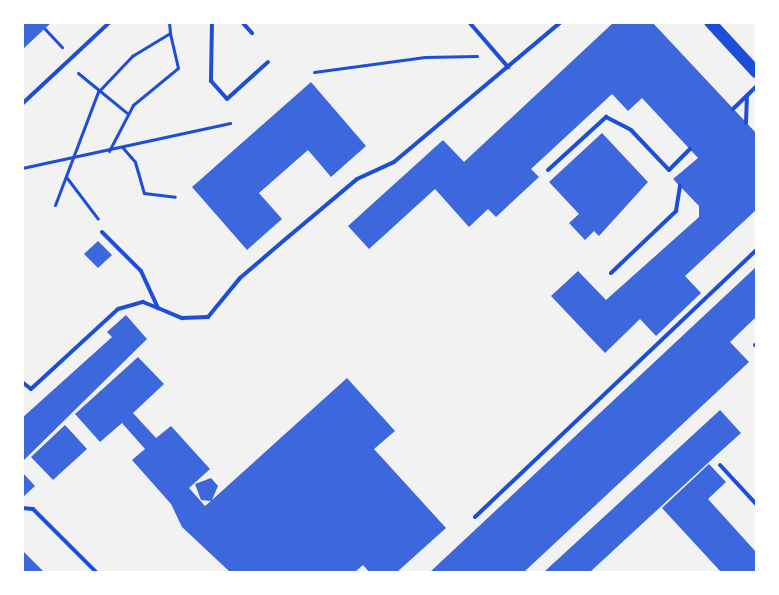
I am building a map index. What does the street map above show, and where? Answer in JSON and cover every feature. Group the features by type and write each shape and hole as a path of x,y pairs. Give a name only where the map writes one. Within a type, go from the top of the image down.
{"main road":[{"path":"710,22 756,72"}],"lane":[{"path":"22,104 110,22"},
{"path":"212,22 211,81 227,98 268,62"},
{"path":"242,22 252,33"},
{"path":"469,22 508,66"},
{"path":"22,382 31,390 118,309 143,302 182,318 208,317 240,278 357,179 394,162 561,22"},
{"path":"734,109 756,87"},
{"path":"746,123 747,96"},
{"path":"548,170 606,117 631,130 669,170 690,149"},
{"path":"611,273 676,211 680,185"},
{"path":"102,232 142,271 158,308"},
{"path":"475,517 756,250"},
{"path":"720,465 756,504"},
{"path":"22,508 33,509 96,572"}],"path":[{"path":"109,151 127,113 178,68 169,22"},
{"path":"45,29 72,58"},
{"path":"55,205 67,178 72,159 98,92 132,56 170,33"},
{"path":"314,72 496,53"},
{"path":"67,62 98,92 127,113"},
{"path":"22,168 72,159 230,124"},
{"path":"122,148 134,162 144,193 175,197"},
{"path":"67,178 92,206 102,232"}],"building":[{"path":"22,22 52,22 22,50"},
{"path":"614,22 652,22 756,133 756,210 685,276 701,293 656,336 640,319 605,353 551,296 578,271 606,300 699,217 699,206 673,179 698,158 642,98 628,111 612,94 531,169 539,177 496,217 488,209 469,227 435,189 369,249 348,226 443,140 464,162"},
{"path":"311,82 366,146 331,177 308,150 259,193 282,219 247,250 192,187"},
{"path":"602,133 648,182 599,236 594,231 585,240 569,223 579,214 549,182"},
{"path":"98,241 112,255 98,268 84,254"},
{"path":"756,267 756,317 730,342 749,362 524,572 430,572"},
{"path":"126,315 147,339 22,462 22,418 112,337 107,332"},
{"path":"138,357 164,384 133,413 156,438 171,426 210,469 189,488 205,506 211,501 201,500 195,484 211,478 218,486 212,500 347,378 395,431 374,449 446,528 397,572 369,572 363,565 355,572 230,572 182,527 171,504 132,460 145,449 122,423 100,442 75,414"},
{"path":"720,410 741,433 590,572 544,572"},
{"path":"65,425 87,449 53,480 31,457"},
{"path":"709,464 726,482 708,499 756,552 756,572 721,572 662,508"},
{"path":"22,472 35,486 22,498"},
{"path":"22,550 44,572 22,572"}]}
